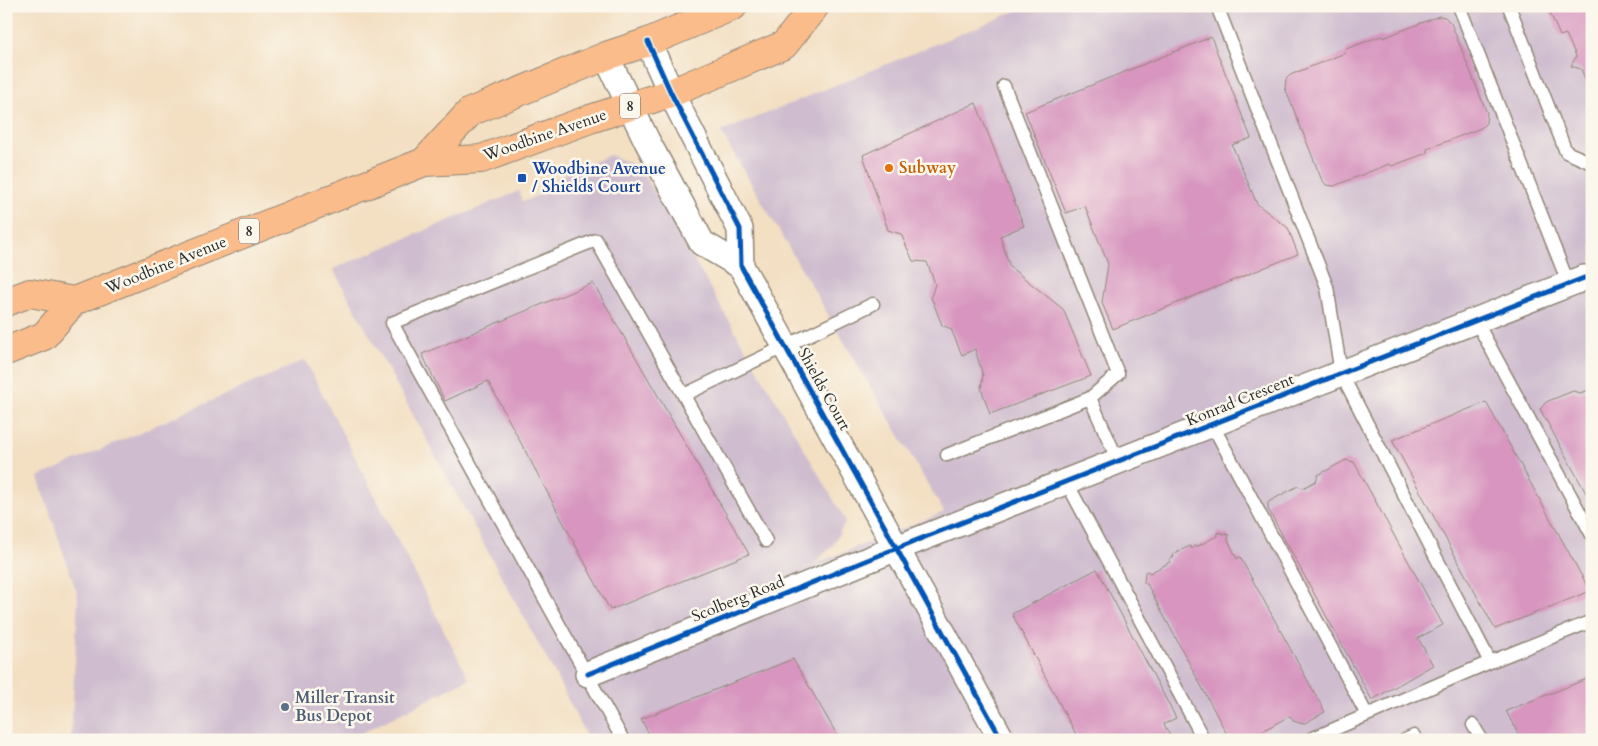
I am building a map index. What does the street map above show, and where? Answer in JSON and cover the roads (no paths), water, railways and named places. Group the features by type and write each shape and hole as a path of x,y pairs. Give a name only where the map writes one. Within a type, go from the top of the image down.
{"main road":[{"name":"Woodbine Avenue","path":"424,162 470,112 734,6"},
{"name":"Woodbine Avenue","path":"6,351 44,336 74,301 424,162 481,159 630,106 671,94 784,45 815,6"},
{"path":"6,302 30,293 74,301"}],"street":[{"name":"Shields Court","path":"648,42 671,94 740,229 741,266 1002,740"},
{"path":"606,56 702,243 741,266"},
{"name":"Konrad Crescent","path":"897,548 1580,281"},
{"name":"Scolberg Road","path":"588,674 897,548"}],"lane":[{"path":"1217,6 1327,287 1341,373 1490,662"},
{"path":"1459,6 1580,281"},
{"path":"1509,6 1566,152 1592,163"},
{"path":"947,455 1090,398 1118,374 1004,86"},
{"path":"623,740 392,323 596,240 766,541"},
{"path":"684,395 873,304"},
{"path":"1476,321 1592,535"},
{"path":"1090,398 1118,461"},
{"path":"1212,424 1367,715"},
{"path":"1066,481 1204,740"},
{"path":"1309,740 1490,662 1592,621"},
{"path":"1473,725 1482,740"},
{"path":"1405,740 1414,736 1416,740"}],"place":[{"name":"Subway","path":"889,168"},
{"name":"Woodbine Avenue / Shields Court","path":"522,178"},
{"name":"Miller Transit Bus Depot","path":"285,707"}]}
